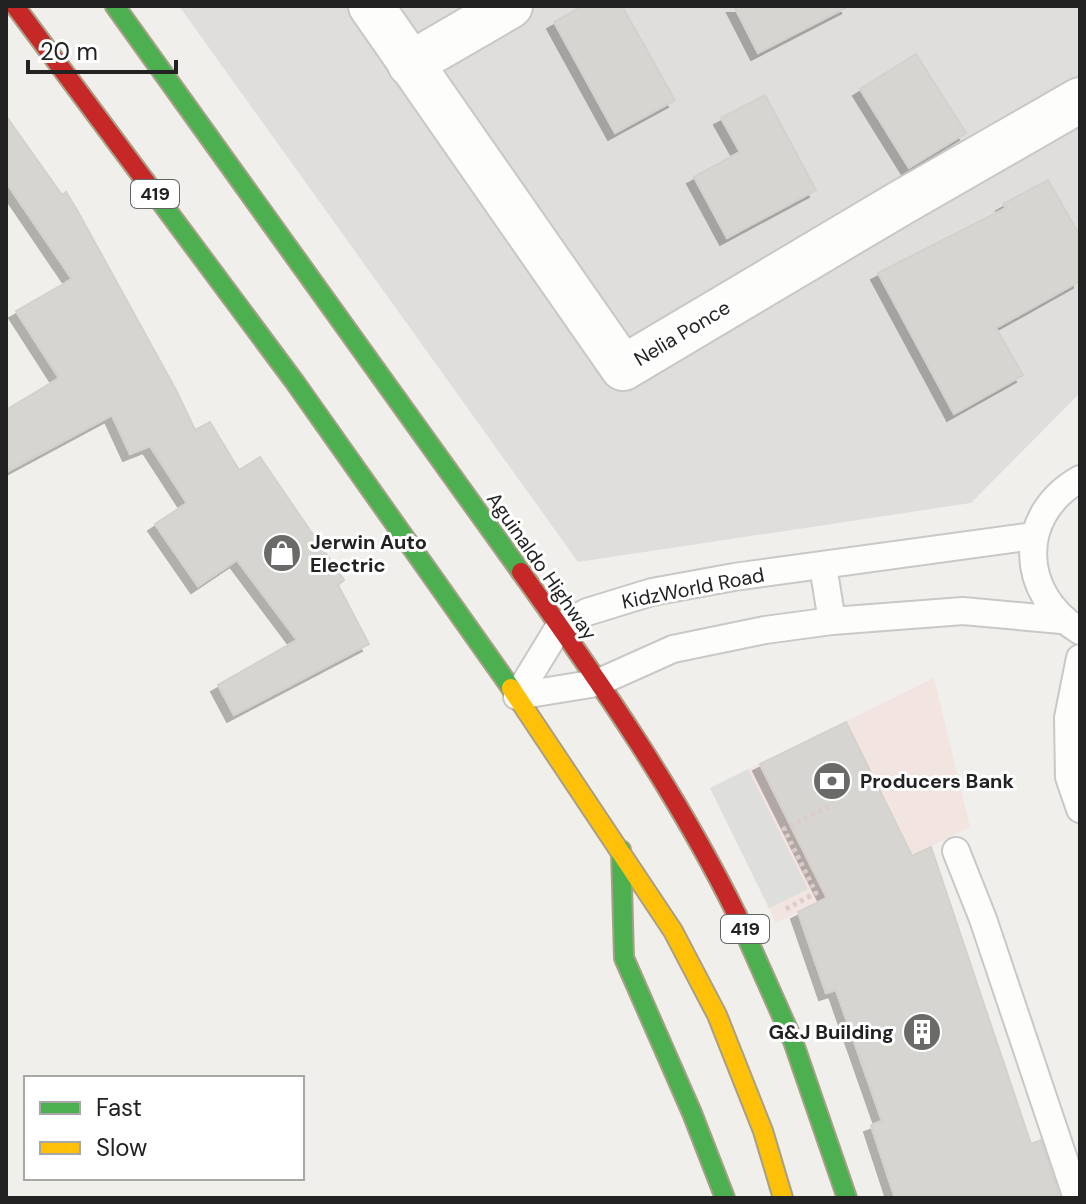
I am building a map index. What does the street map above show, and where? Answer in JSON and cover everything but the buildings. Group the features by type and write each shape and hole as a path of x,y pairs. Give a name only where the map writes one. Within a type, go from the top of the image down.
{"main road":[{"name":"419","path":"15,6 294,381 517,696 621,850 673,931 717,1015 763,1131 783,1198"},
{"name":"Aguinaldo Highway","path":"115,6 559,627 676,802 755,949 799,1054 847,1198"},
{"path":"621,850 624,958 692,1113 725,1198"}],"street":[{"name":"Nelia Ponce","path":"371,6 623,368 1080,100"},
{"path":"410,64 510,6"}],"lane":[{"path":"1070,625 1046,602 1032,559 1034,536 1045,510 1066,487 1080,479"},
{"name":"KidzWorld Road","path":"559,627 587,612 652,592 734,577 1034,536"},
{"path":"823,566 832,621"},
{"path":"517,696 597,683 673,649 765,630 832,621 963,611 1070,625"},
{"path":"517,696 559,627"},
{"path":"1080,658 1068,733 1069,777 1080,809"},
{"path":"956,851 983,919 1077,1198"}],"path":[{"path":"776,913 816,893 784,829 832,805"}],"shaded area":[{"path":"179,6 1080,6 1080,393 971,503 578,562"},
{"path":"934,678 970,827 776,923 710,788"},
{"path":"748,769 808,889 769,908 710,788"}],"traffic: fast":[{"path":"115,6 521,572"},
{"path":"146,182 294,381 511,688"},
{"path":"621,850 624,958 692,1113 725,1198"},
{"path":"737,915 793,1041 847,1198"}],"traffic: slow":[{"path":"511,688 673,931 717,1015 763,1131 783,1198"}],"traffic: jam":[{"path":"15,6 146,182"},
{"path":"521,572 663,782 737,915"}],"place":[{"name":"Jerwin Auto Electric","path":"282,553"},
{"name":"Producers Bank","path":"832,781"},
{"name":"G&J Building","path":"922,1032"}]}
